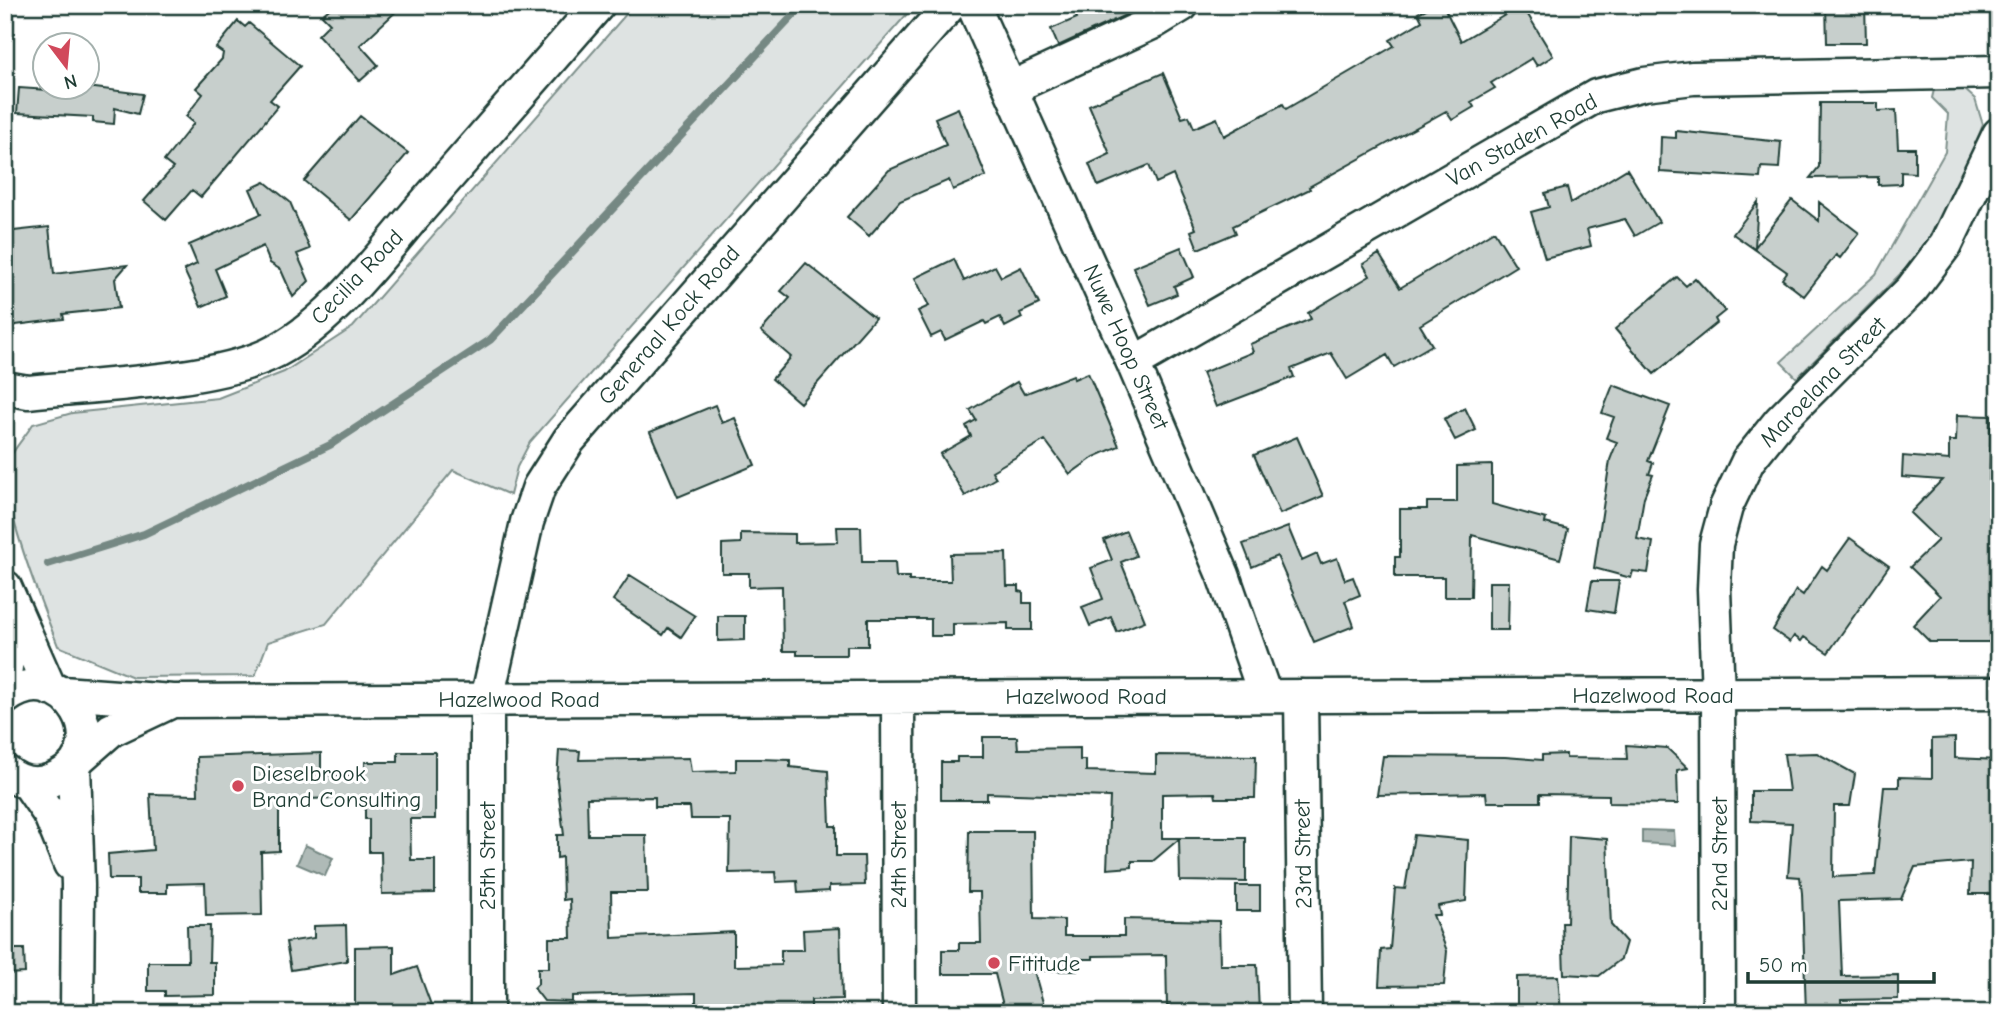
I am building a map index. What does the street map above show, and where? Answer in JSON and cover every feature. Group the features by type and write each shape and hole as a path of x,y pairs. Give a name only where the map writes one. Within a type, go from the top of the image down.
{"street":[{"name":"Cecilia Road","path":"13,395 181,376 239,365 285,346 313,324 366,272 598,5"},
{"name":"Generaal Kock Road","path":"487,699 527,522 539,487 554,462 569,440 950,5"},
{"name":"Nuwe Hoop Street","path":"973,5 1133,363 1223,575 1265,695"},
{"path":"1011,88 1154,22 1182,5"},
{"name":"Van Staden Road","path":"1133,363 1596,96 1643,84 1693,78 1999,72"},
{"name":"Maroelana Street","path":"1718,695 1714,589 1716,544 1726,507 1748,461 1809,389 1912,289 1946,244 1999,135"},
{"path":"5,675 9,597"},
{"path":"9,597 56,691 72,701 84,723 85,736 76,762 76,1013"},
{"name":"Hazelwood Road","path":"5,698 24,688 173,701 1999,693"},
{"name":"22nd Street","path":"1718,695 1719,1013"},
{"name":"23rd Street","path":"1301,696 1305,1013"},
{"name":"24th Street","path":"898,698 899,1013"},
{"name":"25th Street","path":"487,699 487,1013"},
{"name":"Hazelwood Road","path":"17,777 45,783 61,776 120,725 173,701"},
{"path":"17,777 54,822 78,886"}],"shaded area":[{"path":"634,5 915,5 530,442 517,467 510,495 453,470 326,624 268,642 255,676 133,677 58,646 24,554 9,503 6,481 6,465 33,424 72,413 218,398 284,372 353,327"},
{"path":"1964,89 1975,99 1983,125 1949,207 1923,251 1797,378 1781,362 1876,274 1945,152 1948,114 1932,98 1934,90"},
{"path":"1642,830 1674,831 1675,845 1642,843"},
{"path":"305,845 333,858 325,876 297,864"}],"building":[{"path":"334,5 403,5 360,45 378,65 360,81 318,35 330,23 322,15"},
{"path":"1071,5 1145,6 1058,46 1051,29 1077,18"},
{"path":"1434,5 1443,5 1461,41 1522,5 1553,56 1537,66 1532,58 1491,83 1495,88 1471,102 1474,107 1452,120 1446,111 1309,187 1310,189 1233,226 1236,233 1198,249 1191,231 1196,229 1173,175 1156,183 1149,165 1098,186 1089,164 1110,154 1089,105 1163,73 1182,118 1189,116 1194,128 1217,118 1224,136 1283,104 1286,109 1394,46 1390,40 1422,21 1418,13"},
{"path":"1826,5 1865,5 1866,43 1827,43"},
{"path":"238,21 245,27 249,23 300,66 270,100 278,106 201,197 192,190 166,220 144,201 173,168 164,161 194,123 186,116 203,94 196,88 222,59 223,53 216,48"},
{"path":"19,88 32,89 32,102 102,102 102,89 143,94 138,114 115,108 114,124 93,122 93,117 17,113"},
{"path":"1820,103 1878,103 1878,111 1896,110 1898,148 1915,148 1915,173 1901,172 1901,184 1878,185 1878,177 1810,178 1819,167"},
{"path":"958,108 986,176 953,190 949,180 900,201 869,236 847,217 889,170 946,145 935,118"},
{"path":"360,116 408,153 351,220 304,181"},
{"path":"1676,131 1781,142 1779,168 1761,167 1760,178 1660,172 1661,137 1676,138"},
{"path":"1627,169 1659,222 1635,236 1625,219 1587,229 1591,246 1545,258 1531,212 1549,207 1545,193 1567,187 1571,203"},
{"path":"265,182 290,202 310,249 297,254 309,281 293,297 281,270 270,263 263,246 215,269 226,296 201,307 184,270 197,264 189,245 261,214 250,189"},
{"path":"1792,200 1819,221 1819,202 1859,233 1840,258 1836,255 1804,296 1782,279 1787,272 1733,234 1758,202 1755,247"},
{"path":"49,227 54,274 127,265 115,279 119,308 63,314 64,319 7,326 5,232"},
{"path":"1494,231 1516,266 1420,325 1432,345 1394,367 1387,355 1347,379 1331,353 1291,369 1294,377 1216,407 1202,373 1253,352 1250,344 1311,319 1308,313 1370,276 1363,264 1379,254 1400,288"},
{"path":"1181,247 1194,277 1174,286 1177,294 1150,305 1133,267"},
{"path":"954,259 964,281 995,266 1001,277 1021,267 1039,304 1020,313 1022,318 1005,327 1000,317 986,324 984,321 945,340 941,332 931,337 918,311 929,306 915,278"},
{"path":"806,263 875,318 800,403 772,379 791,357 761,331 790,298 781,291"},
{"path":"1677,277 1686,286 1695,278 1725,311 1715,319 1717,323 1654,374 1615,329"},
{"path":"1088,373 1119,446 1094,457 1070,474 1045,440 992,471 996,478 965,496 940,454 971,436 966,426 976,420 970,410 1017,382 1024,394 1073,375 1074,379"},
{"path":"1613,385 1670,406 1648,461 1653,463 1649,474 1653,475 1644,497 1637,539 1653,542 1648,573 1633,571 1631,578 1594,568 1610,460 1617,442 1606,438 1614,417 1602,413"},
{"path":"715,405 722,423 735,418 755,465 678,497 650,432"},
{"path":"1465,408 1476,430 1455,440 1444,419"},
{"path":"1957,415 1991,416 1989,493 1996,493 1997,642 1930,642 1913,625 1940,596 1910,567 1938,540 1910,513 1942,480 1902,477 1903,456 1949,460 1949,441 1956,441"},
{"path":"1297,437 1323,496 1280,514 1254,455"},
{"path":"1492,465 1492,504 1546,519 1545,523 1568,529 1560,559 1472,535 1471,597 1444,597 1444,577 1395,577 1395,557 1400,557 1400,509 1427,509 1427,502 1457,502 1457,466"},
{"path":"837,527 861,527 862,562 895,562 896,577 909,577 909,581 951,581 950,554 1006,553 1007,586 1019,586 1019,591 1023,592 1023,603 1032,603 1032,630 1008,630 1008,623 953,624 953,636 931,636 931,619 868,619 868,646 847,646 847,655 797,655 797,651 783,651 782,586 749,587 749,573 722,573 722,544 741,543 741,533 795,534 795,543 838,542"},
{"path":"1288,527 1302,561 1317,554 1321,564 1337,558 1345,580 1353,577 1360,595 1345,601 1354,626 1314,642 1277,556 1252,567 1243,544"},
{"path":"1126,531 1136,556 1121,562 1145,621 1117,632 1111,617 1090,626 1082,607 1103,599 1091,568 1112,560 1104,540"},
{"path":"1850,538 1889,566 1828,653 1804,637 1801,641 1794,636 1790,642 1773,630 1796,590 1803,595 1822,566 1827,570"},
{"path":"630,575 695,616 681,637 668,628 663,635 613,600"},
{"path":"1592,581 1619,581 1614,613 1587,609"},
{"path":"1489,582 1509,582 1508,630 1489,630"},
{"path":"718,616 745,616 745,640 718,641"},
{"path":"983,737 1017,737 1018,749 1080,748 1080,760 1086,760 1086,771 1156,773 1156,755 1256,756 1255,798 1216,798 1215,793 1162,794 1162,838 1246,838 1246,882 1180,881 1179,839 1153,861 1132,861 1132,867 1107,869 1110,797 987,793 987,800 941,800 941,762 957,762 957,757 983,757"},
{"path":"1955,738 1955,758 1999,760 1999,894 1970,894 1971,862 1915,867 1901,899 1839,901 1842,976 1898,975 1898,999 1841,1000 1842,1013 1806,1013 1800,877 1788,876 1792,823 1751,821 1751,791 1789,791 1784,754 1817,753 1855,774 1850,806 1834,806 1833,877 1875,875 1884,787 1899,787 1899,777 1932,778 1932,739"},
{"path":"1626,745 1667,748 1688,768 1677,770 1678,804 1609,803 1609,795 1540,794 1540,802 1487,802 1486,793 1377,795 1383,756 1542,760 1542,755 1566,754 1566,758 1627,759"},
{"path":"559,750 580,751 579,760 689,758 691,772 736,771 736,759 790,760 790,767 828,771 830,826 836,826 836,856 864,856 865,885 829,886 829,891 798,893 797,881 776,882 775,872 729,873 730,819 691,819 690,807 655,807 655,797 587,798 588,835 646,835 648,892 611,892 612,938 734,932 734,966 781,965 781,950 804,950 803,930 840,928 842,999 811,1000 811,1013 704,1013 704,1010 696,1010 696,993 572,996 572,1002 544,1001 534,988 538,984 538,968 549,968 549,938 571,938 570,899 563,900 562,857 557,858 557,835 564,835 557,780"},
{"path":"398,752 435,752 435,819 410,819 411,860 435,860 435,893 382,894 381,852 369,852 369,819 365,819 365,797 279,800 279,851 261,852 262,915 206,916 205,883 167,884 167,893 138,893 138,879 109,879 108,854 153,850 150,794 198,795 197,757 321,753 321,776 365,775 365,762 398,762"},
{"path":"969,831 1033,831 1034,919 1064,920 1064,936 1124,936 1124,919 1219,921 1220,965 1257,965 1259,1013 1197,1013 1197,1006 1167,1006 1166,955 1093,956 1093,959 1076,959 1077,971 1034,971 1046,1013 1005,1013 995,974 942,974 942,950 959,950 959,943 981,943 980,892 968,892"},
{"path":"1414,835 1468,840 1466,901 1438,906 1440,915 1433,915 1447,951 1444,985 1379,986 1381,950 1390,949 1395,888 1405,889"},
{"path":"1569,836 1607,839 1611,925 1626,942 1621,959 1599,976 1564,974 1562,923 1567,923"},
{"path":"1236,886 1260,886 1260,911 1236,911"},
{"path":"346,925 347,961 291,970 286,942 314,938 314,926"},
{"path":"187,926 210,926 209,962 215,962 215,995 165,996 165,991 148,991 148,962 188,962"},
{"path":"394,946 394,975 417,967 434,1013 355,1013 355,947"},
{"path":"5,949 24,949 25,973 5,974"},
{"path":"1558,976 1561,1013 1517,1013 1517,977"}],"waterway":[{"path":"48,564 144,534 330,445 490,340 803,5"}],"place":[{"name":"Dieselbrook Brand Consulting","path":"238,786"},
{"name":"Fititude","path":"994,963"}]}
